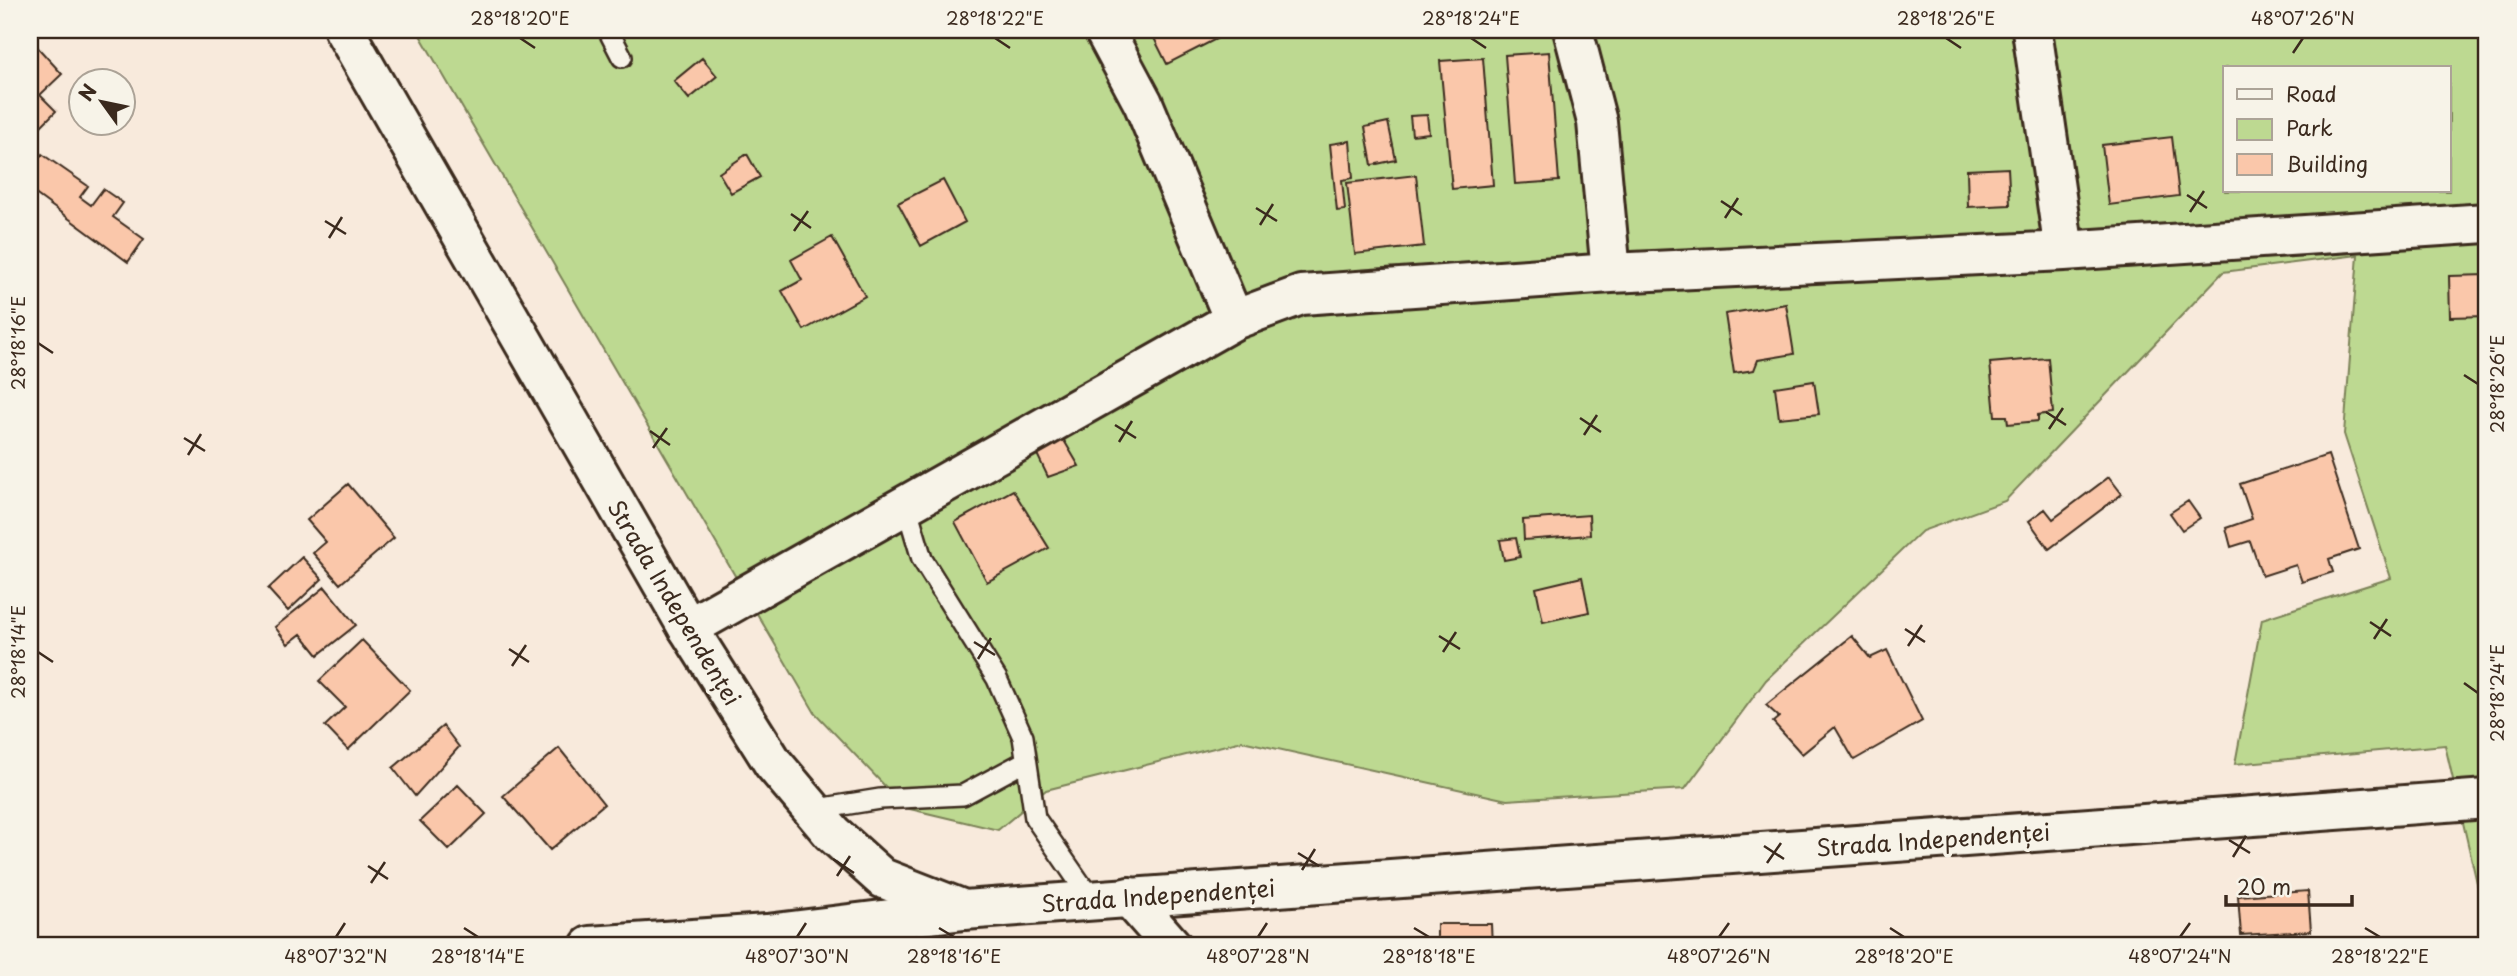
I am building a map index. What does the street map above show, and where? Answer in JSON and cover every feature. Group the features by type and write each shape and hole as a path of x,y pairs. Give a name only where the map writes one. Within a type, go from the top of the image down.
{"street":[{"name":"Strada Independenței","path":"344,30 688,628 773,763 831,833 882,878 964,910 2487,799"},
{"path":"1104,30 1143,103 1234,320"},
{"path":"1573,30 1597,122 1611,273"},
{"path":"2032,30 2064,251"},
{"path":"688,628 1234,320 1301,295 1611,273 2064,251 2487,223"},
{"path":"1129,897 1172,946"},
{"path":"590,946 767,934 964,910"}],"lane":[{"path":"608,30 622,57"},
{"path":"906,505 922,559 997,679 1023,737 1035,818 1091,899"},
{"path":"812,810 880,799 963,795 1026,761"}],"green space":[{"path":"417,30 2487,30 2487,926 2445,745 2235,764 2262,619 2391,578 2344,434 2358,255 2223,272 2005,501 1922,531 1766,680 1685,789 1507,800 1242,741 1046,790 998,830 906,808 815,713"}],"building":[{"path":"1150,30 1214,30 1218,38 1167,64"},
{"path":"30,39 62,74 40,95 56,111 30,137"},
{"path":"1549,52 1559,181 1515,184 1505,55"},
{"path":"702,58 717,76 689,99 674,81"},
{"path":"1483,58 1493,185 1452,189 1440,61"},
{"path":"1427,115 1429,133 1412,135 1410,116"},
{"path":"1388,122 1396,160 1372,165 1365,127"},
{"path":"2172,137 2179,196 2109,205 2102,145"},
{"path":"1350,141 1353,178 1342,180 1345,210 1337,211 1330,144"},
{"path":"42,154 88,186 80,197 91,205 103,189 123,203 113,217 144,239 128,262 30,190 30,171"},
{"path":"747,154 760,177 731,193 719,173"},
{"path":"2008,168 2010,205 1968,207 1967,170"},
{"path":"1416,175 1424,246 1355,254 1347,183"},
{"path":"943,180 965,222 921,246 898,203"},
{"path":"832,237 865,296 804,330 782,291 802,280 791,260"},
{"path":"2487,275 2487,316 2450,317 2449,276"},
{"path":"1786,304 1794,354 1758,360 1754,370 1734,373 1725,314"},
{"path":"2048,358 2053,413 2038,415 2038,421 2008,424 2007,416 1995,416 1990,363"},
{"path":"1814,381 1819,414 1779,418 1775,387"},
{"path":"1062,437 1079,466 1048,477 1036,452"},
{"path":"2328,455 2359,549 2329,559 2333,572 2302,582 2296,565 2262,576 2250,541 2231,547 2226,528 2252,519 2240,484"},
{"path":"2109,477 2122,494 2049,549 2029,521 2045,509 2053,519"},
{"path":"348,484 394,538 340,584 313,553 326,542 307,520"},
{"path":"1013,490 1049,548 987,582 955,522"},
{"path":"2188,501 2200,518 2182,530 2170,513"},
{"path":"1589,515 1590,535 1524,540 1523,520"},
{"path":"1516,538 1520,557 1504,560 1500,540"},
{"path":"302,557 322,579 288,611 268,589"},
{"path":"1582,577 1589,612 1543,622 1536,588"},
{"path":"325,587 356,625 318,655 301,634 288,644 275,627"},
{"path":"1852,636 1870,658 1887,650 1922,721 1854,760 1835,727 1802,754 1773,722 1779,717 1766,705"},
{"path":"362,640 410,690 348,750 325,726 345,707 319,681"},
{"path":"443,726 459,747 415,796 393,768"},
{"path":"559,748 604,804 550,850 503,796"},
{"path":"458,785 486,814 449,850 420,821"},
{"path":"2308,891 2311,931 2241,935 2238,896"},
{"path":"1437,924 1491,924 1492,946 1437,946"}]}
